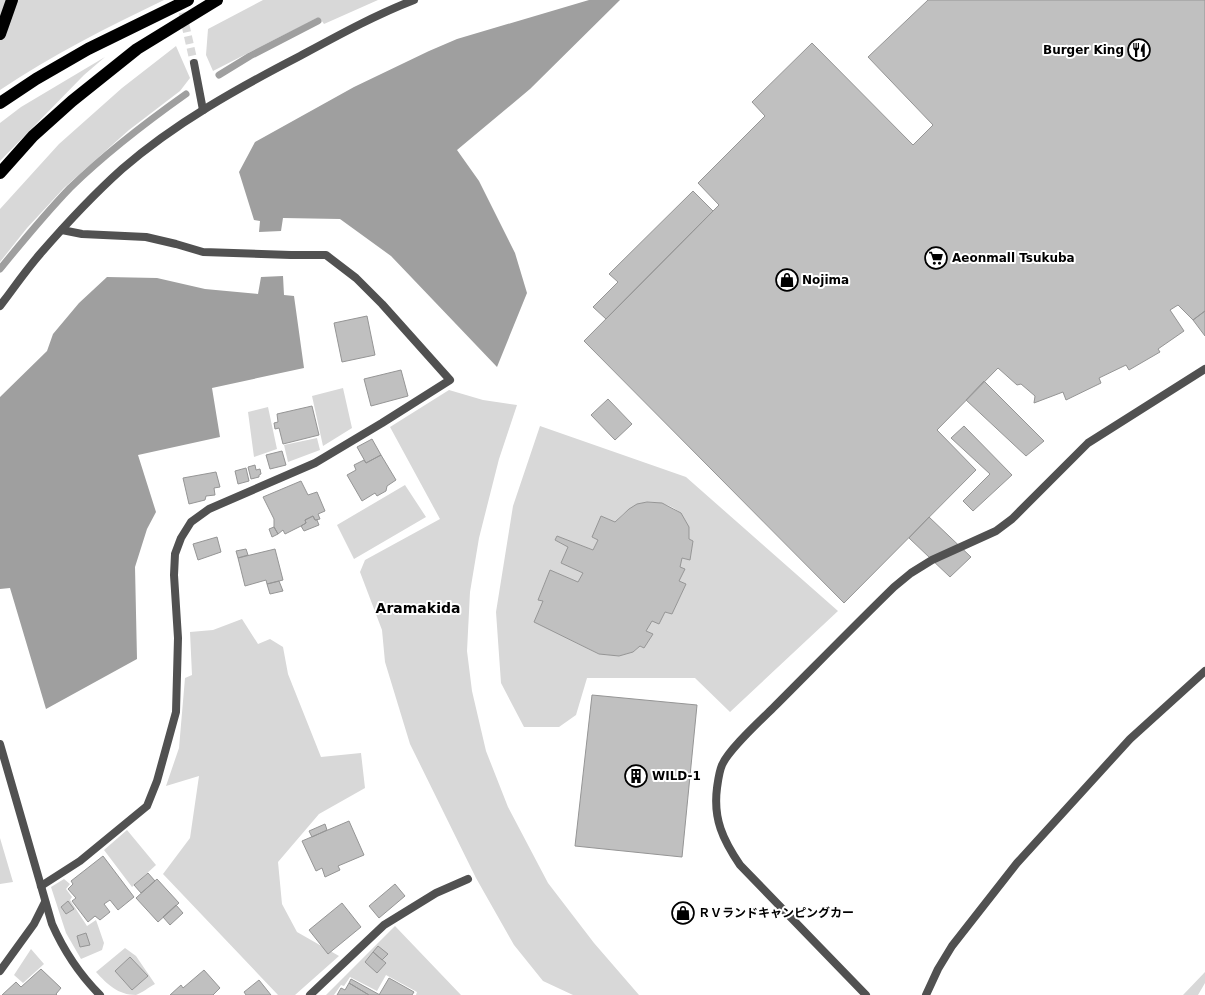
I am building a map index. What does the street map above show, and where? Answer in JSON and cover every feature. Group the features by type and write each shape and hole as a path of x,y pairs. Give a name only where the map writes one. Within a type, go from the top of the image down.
{"highway":[{"path":"0,34 12,0"},
{"path":"0,103 36,78 88,49 188,0"},
{"path":"0,173 33,136 72,101 137,49 217,0"}],"street":[{"path":"0,306 40,254 83,207 122,169 164,137 203,110 262,76 337,36 414,0"},
{"path":"194,63 203,110"},
{"path":"41,886 80,861 147,806 157,781 176,712 178,638 174,575 175,554 181,538 191,522 209,509 315,463 450,380 382,304 356,278 326,254 291,255 203,252 146,237 82,234 62,230"},
{"path":"866,995 740,865 729,849 720,831 716,815 716,792 723,764 750,731 894,587 911,573 932,560 996,531 1012,519 1088,443 1205,369"},
{"path":"926,995 938,969 952,946 1016,863 1130,739 1205,671"},
{"path":"0,744 52,924 70,960 83,978 100,995"},
{"path":"310,995 384,925 436,893 468,879"},
{"path":"0,971 34,924 45,902"}],"shaded area":[{"path":"0,0 164,0 60,53 0,90"},
{"path":"263,0 378,0 324,24 319,17 213,71 206,55 208,29"},
{"path":"589,0 620,0 530,89 457,150 479,181 515,253 527,293 497,367 391,256 340,219 283,218 281,231 259,232 260,221 254,220 239,172 255,142 354,87 457,39"},
{"path":"176,46 190,78 180,91 129,130 64,188 27,228 0,262 0,209 59,144 122,88"},
{"path":"105,57 84,75 0,161 0,123 21,107"},
{"path":"283,276 284,295 294,296 304,368 212,388 220,437 138,455 156,512 147,529 135,567 137,659 46,709 10,588 0,589 0,397 47,351 53,334 79,303 107,277 157,278 205,289 258,294 261,277"},
{"path":"343,388 352,428 323,446 312,396"},
{"path":"449,390 483,400 517,405 499,459 479,538 470,592 467,651 472,691 486,751 508,807 548,883 594,943 639,995 573,995 543,981 514,945 476,878 410,744 385,662 382,630 360,572 365,560 440,519 390,427"},
{"path":"268,407 277,449 254,457 248,412"},
{"path":"540,426 686,477 838,611 730,712 695,678 587,678 576,715 559,727 524,727 501,683 496,612 513,506","holes":["647,502 671,507 682,516 686,522 689,539 693,541 690,560 682,558 680,567 685,569 679,581 686,584 672,614 665,612 652,621 646,631 653,634 644,648 640,646 633,652 619,656 599,654 534,622 543,601 538,600 550,570 578,582 583,573 561,563 568,547 555,540 557,536 593,550 598,540 592,537 601,516 615,522 633,507"]},
{"path":"317,438 320,450 288,462 284,445"},
{"path":"405,485 426,517 354,559 337,525"},
{"path":"242,619 258,644 270,639 283,647 288,674 321,757 361,753 365,788 319,814 278,862 282,904 297,932 339,956 295,995 278,995 163,874 190,838 199,776 166,786 179,748 185,678 192,675 190,632 213,630"},
{"path":"127,830 156,865 132,887 104,850"},
{"path":"0,838 13,882 0,884"},
{"path":"64,879 70,884 66,889 72,897 70,900 87,926 96,920 104,943 102,950 81,959 66,933 51,887"},
{"path":"395,926 461,995 416,995 417,992 386,975 377,991 350,977 344,986 341,985 334,995 326,995"},
{"path":"125,948 136,956 155,984 136,995 130,995 118,991 104,981 96,972"},
{"path":"31,949 44,964 23,983 14,975"},
{"path":"1205,972 1205,983 1198,995 1183,995"}],"building":[{"name":"Aeonmall Tsukuba","path":"928,0 1205,0 1205,311 1193,320 1178,305 1170,310 1184,331 1158,349 1160,352 1129,370 1126,365 1099,378 1101,383 1066,400 1063,392 1034,403 1035,396 1021,384 1017,385 998,368 937,430 976,470 844,603 584,341 719,205 698,183 765,116 752,102 812,43 913,145 933,125 868,57"},
{"path":"693,191 713,211 606,319 593,307 618,282 609,274"},
{"path":"1205,311 1205,336 1193,320"},
{"path":"367,316 375,355 342,362 334,323"},
{"path":"401,370 408,396 371,406 364,379"},
{"path":"984,381 1044,441 1026,456 966,400"},
{"path":"608,399 632,424 615,440 591,415"},
{"path":"312,406 319,435 283,444 279,428 275,429 274,423 278,422 277,414"},
{"path":"964,426 1012,475 973,511 963,501 990,474 951,438"},
{"path":"372,439 381,455 366,463 357,447"},
{"path":"282,451 286,465 270,469 266,455"},
{"path":"381,455 396,480 387,486 386,491 377,496 375,493 362,501 347,475 356,470 354,465 364,460 366,463"},
{"path":"255,465 256,470 260,469 261,474 259,477 251,479 248,467"},
{"path":"246,468 249,481 238,484 235,471"},
{"path":"216,472 220,487 214,488 215,495 206,496 205,500 189,504 183,478"},
{"path":"301,481 308,495 317,492 325,511 318,514 320,519 315,520 313,516 305,520 306,523 301,526 285,534 283,530 278,534 274,527 274,519 263,497"},
{"path":"647,502 662,503 681,513 689,527 689,539 693,541 690,560 682,558 680,567 685,569 679,581 686,584 672,614 665,612 659,624 652,621 646,631 653,634 644,648 640,646 633,652 619,656 599,654 534,622 543,601 538,600 550,570 578,582 583,573 561,563 568,547 555,540 557,536 593,550 598,540 592,537 601,516 615,522 637,504"},
{"path":"313,516 319,525 304,531 301,526 306,523 305,520"},
{"path":"929,517 971,557 950,577 909,538"},
{"path":"274,527 278,534 272,537 269,529"},
{"path":"217,537 221,552 198,560 193,544"},
{"path":"246,549 248,555 238,558 236,551"},
{"path":"275,549 283,580 267,584 266,580 245,586 238,558"},
{"path":"279,581 283,591 270,594 267,584"},
{"name":"WILD-1","path":"592,695 697,705 682,857 575,846"},
{"path":"349,821 364,855 338,866 340,870 325,877 322,868 316,871 302,841"},
{"path":"325,824 327,830 312,837 309,831"},
{"path":"103,856 134,897 118,910 110,900 104,904 110,912 100,920 95,916 88,922 72,901 76,898 68,889 73,884 71,881"},
{"path":"148,873 155,881 141,893 134,885"},
{"path":"157,879 179,903 158,922 136,898"},
{"path":"395,884 405,896 379,918 369,906"},
{"path":"68,901 74,909 66,914 61,907"},
{"path":"342,903 361,927 328,954 309,930"},
{"path":"176,905 183,913 170,925 163,917"},
{"path":"86,933 90,945 80,947 77,936"},
{"path":"378,946 388,954 382,960 373,952"},
{"path":"373,952 386,963 377,973 365,962"},
{"path":"130,957 148,976 132,990 115,971"},
{"path":"41,969 61,988 56,994 57,995 2,995 16,982 21,987"},
{"path":"204,970 220,988 213,995 170,995 181,985 183,988"},
{"path":"389,978 414,992 412,995 379,995"},
{"path":"351,979 380,995 369,995 349,983"},
{"path":"259,980 271,995 246,995 244,992"},
{"path":"349,983 369,995 337,995 341,988 345,990"}],"waterway":[{"path":"219,75 250,56 318,21"},
{"path":"0,269 25,238 70,188 126,139 186,94"}],"tunnel":[{"path":"180,1 194,63"}],"place":[{"name":"Burger King","path":"1139,50"},
{"name":"Aeonmall Tsukuba","path":"936,258"},
{"name":"Nojima","path":"787,280"},
{"name":"WILD-1","path":"636,776"},
{"name":"ＲＶランドキャンピングカー","path":"683,913"}],"district":[{"name":"Aramakida","path":"418,608"}]}
